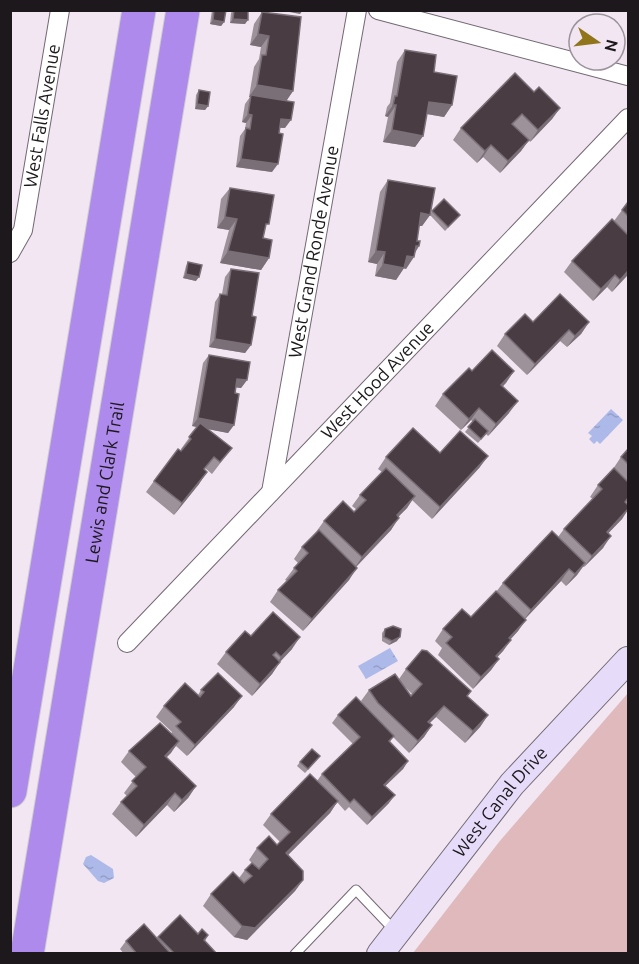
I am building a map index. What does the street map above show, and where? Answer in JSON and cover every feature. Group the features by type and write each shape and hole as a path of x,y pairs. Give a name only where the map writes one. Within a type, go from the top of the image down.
{"highway":[{"path":"10,791 140,10"},
{"name":"Lewis and Clark Trail","path":"27,954 183,10"}],"street":[{"name":"West Falls Avenue","path":"10,253 23,230 60,10"},
{"name":"West Grand Ronde Avenue","path":"271,492 357,10"},
{"path":"378,10 628,76"},
{"name":"West Hood Avenue","path":"128,644 628,118"},
{"name":"West Canal Drive","path":"380,954 512,784 628,660"}],"lane":[{"path":"295,954 356,890 396,932"}],"shaded area":[{"path":"628,693 628,953 413,953 499,842"}],"water":[{"path":"611,409 623,420 600,444 597,441 594,444 589,439 592,436 588,433"},
{"path":"390,648 398,661 366,679 358,666"},
{"path":"91,855 113,869 114,878 104,883 98,881 83,864 86,857"}],"building":[{"path":"214,10 226,10 224,22 213,20"},
{"path":"234,10 248,10 248,20 233,19"},
{"path":"262,12 301,17 293,91 257,85 262,55 266,55 269,36 258,34"},
{"path":"405,50 436,55 434,72 457,76 452,105 429,102 423,136 392,130 396,105 393,105 395,96 397,96"},
{"path":"515,73 534,92 539,87 560,108 538,130 522,114 512,124 529,140 508,161 491,145 485,151 461,128"},
{"path":"199,90 210,92 208,106 197,104"},
{"path":"251,95 294,102 291,120 281,119 279,133 283,134 278,164 241,159 246,128 250,129 252,115 248,114"},
{"path":"388,180 435,188 430,215 421,213 417,241 420,241 419,246 416,246 414,257 407,256 404,268 383,264 385,252 376,251"},
{"path":"230,188 274,195 269,224 266,224 263,238 272,240 269,258 228,251 237,219 225,217"},
{"path":"444,199 460,215 448,227 432,211"},
{"path":"628,202 628,216 622,210"},
{"path":"612,219 628,235 628,271 620,280 615,275 601,289 572,261"},
{"path":"188,262 202,265 199,277 186,274"},
{"path":"231,269 259,273 252,316 256,317 251,345 215,339 220,294 227,295"},
{"path":"560,294 589,322 575,336 569,330 535,364 505,334 525,314 533,322"},
{"path":"492,350 514,371 501,385 518,401 496,424 479,408 469,419 443,394 469,368 472,371"},
{"path":"209,355 250,362 247,380 237,379 235,393 239,394 234,425 198,418"},
{"path":"475,419 488,431 481,439 468,427"},
{"path":"200,423 232,448 220,462 214,457 204,469 207,472 182,503 154,481 178,449 181,451 191,439 189,437"},
{"path":"413,428 440,453 460,431 488,456 440,507 386,457"},
{"path":"628,449 628,464 621,457"},
{"path":"386,468 415,496 397,515 399,518 362,557 324,521 343,501 354,512 366,500 360,495"},
{"path":"614,468 628,482 628,498 625,502 628,509 607,532 611,536 592,556 564,529 602,489 598,485"},
{"path":"319,530 357,568 312,619 278,590 297,571 294,568 308,553 302,547"},
{"path":"552,531 585,563 575,574 569,569 531,610 503,583"},
{"path":"496,591 526,620 496,656 499,659 481,677 446,643 452,637 443,629 462,609 471,617"},
{"path":"273,612 300,637 281,657 276,652 273,655 280,662 260,684 226,652 245,631 251,636"},
{"path":"393,626 401,629 400,637 392,641 384,637 385,629"},
{"path":"422,650 427,651 471,691 467,696 488,715 473,731 444,706 428,722 432,725 418,741 378,703 369,690 395,674 411,696 422,684 406,669"},
{"path":"218,673 242,696 195,745 176,726 181,722 164,706 185,683 200,697 204,692 201,690"},
{"path":"356,697 394,736 389,741 408,761 384,785 395,795 372,817 354,799 350,803 322,774 360,737 338,715"},
{"path":"160,723 179,741 165,756 196,786 182,800 175,793 144,825 121,802 137,786 132,781 146,767 129,751"},
{"path":"312,749 320,756 308,769 300,762"},
{"path":"310,774 338,801 286,853 303,871 303,880 255,928 242,926 211,894 233,872 244,883 252,876 245,870 252,863 259,869 268,859 257,848 269,836 277,845 290,832 271,814"},
{"path":"180,915 198,934 202,929 208,935 204,940 217,954 175,954 158,937"},
{"path":"144,924 171,954 137,954 126,941"}]}
